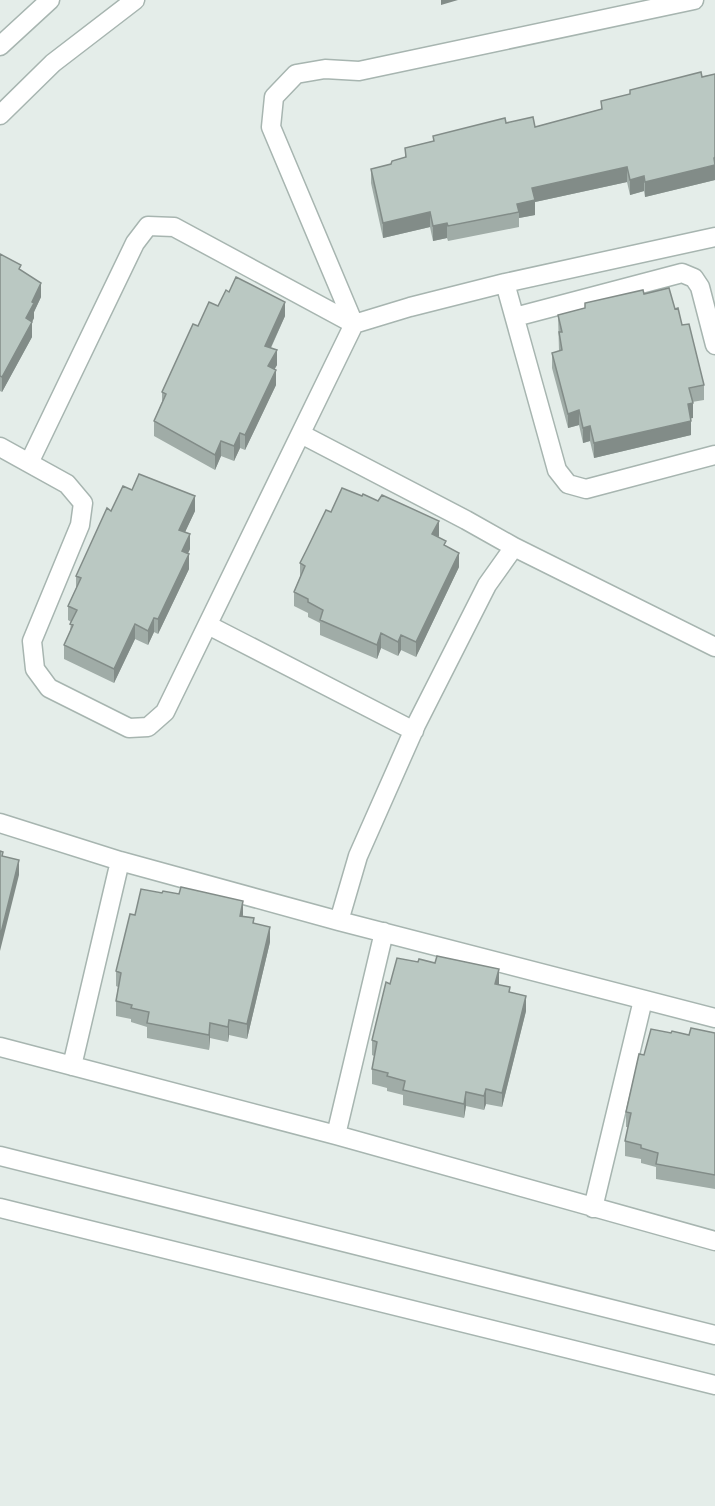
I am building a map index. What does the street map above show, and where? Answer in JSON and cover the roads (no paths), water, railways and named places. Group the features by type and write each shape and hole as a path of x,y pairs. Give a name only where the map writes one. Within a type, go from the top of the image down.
{"street":[{"path":"0,46 50,0"},
{"path":"0,115 53,63 135,0"},
{"path":"0,447 67,484 83,502 80,525 32,642 35,669 49,688 129,728 148,727 165,712 354,324 271,128 274,97 296,74 325,69 359,71 694,0"},
{"path":"29,463 135,243 148,226 174,227 354,324 410,307 506,283 715,237"},
{"path":"515,317 682,273 693,278 700,287 715,345"},
{"path":"506,283 557,470 568,484 586,489 715,455"},
{"path":"301,434 514,547 715,647"},
{"path":"339,921 358,856 414,731 487,585 514,547"},
{"path":"208,625 414,731"},
{"path":"0,823 120,861 339,921 715,1018"},
{"path":"72,1066 120,861"},
{"path":"336,1135 384,932"},
{"path":"593,1208 643,1000"},
{"path":"0,1047 336,1135 715,1241"},
{"path":"0,1156 715,1335"},
{"path":"0,1208 715,1385"}]}
